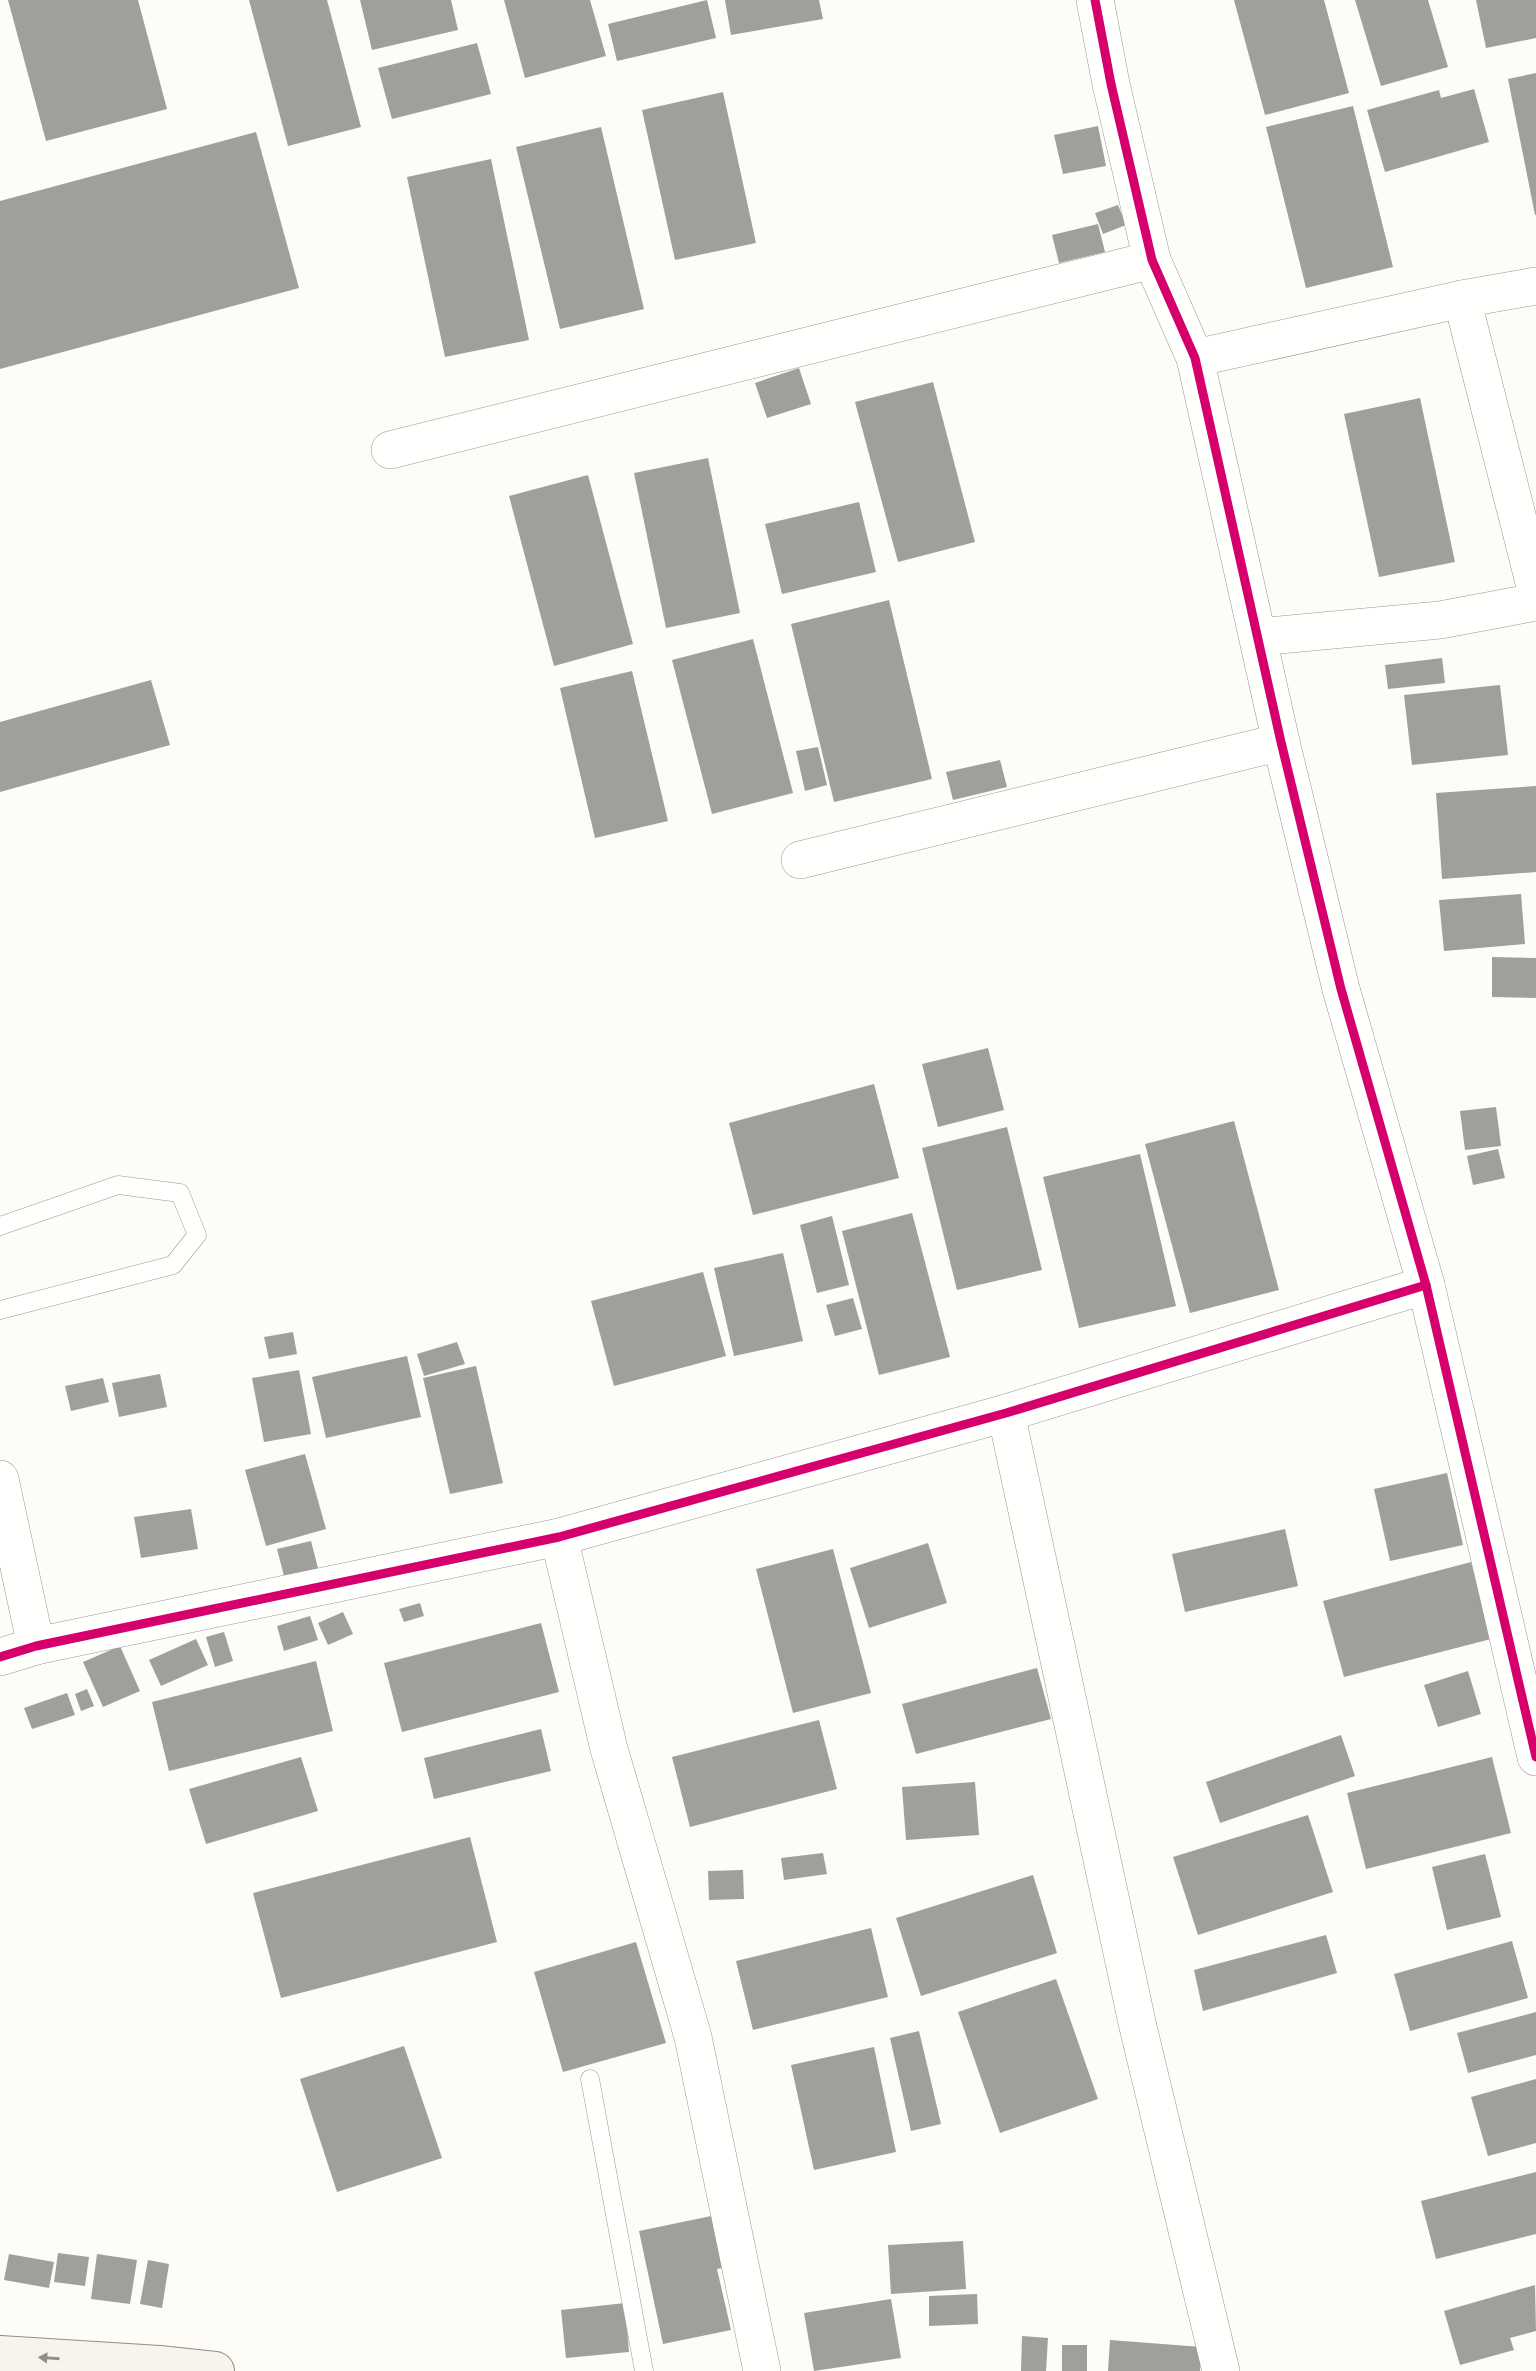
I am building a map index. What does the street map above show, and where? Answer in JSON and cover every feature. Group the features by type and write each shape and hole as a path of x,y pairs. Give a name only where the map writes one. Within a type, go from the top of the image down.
{"main road":[{"path":"0,2355 215,2371"}],"street":[{"path":"1096,0 1111,84 1152,260 1195,358 1281,742 1341,989 1426,1285 1536,1757"},
{"path":"390,450 1152,260"},
{"path":"1195,358 1462,299 1536,286"},
{"path":"1462,299 1536,590"},
{"path":"1258,637 1440,620 1536,601"},
{"path":"800,860 1281,742"},
{"path":"0,1657 36,1646 559,1537 1006,1413 1426,1285"},
{"path":"1006,1413 1138,2027 1221,2371"},
{"path":"0,1479 36,1646"},
{"path":"559,1537 609,1749 693,2037 762,2371"}],"lane":[{"path":"0,1226 118,1185 180,1193 197,1235 173,1265 0,1310"},
{"path":"590,2079 644,2371"}],"building":[{"path":"8,0 138,0 167,109 46,141"},
{"path":"249,0 327,0 361,127 288,146"},
{"path":"360,0 451,0 458,30 372,50"},
{"path":"504,0 590,0 606,56 525,78"},
{"path":"707,0 716,38 617,61 608,24"},
{"path":"725,0 819,0 823,19 731,35"},
{"path":"1234,0 1324,0 1349,93 1265,115"},
{"path":"1355,0 1428,0 1448,67 1381,86"},
{"path":"1476,0 1536,0 1536,38 1486,48"},
{"path":"477,43 491,94 392,119 378,68"},
{"path":"1536,73 1536,215 1535,215 1508,79"},
{"path":"1474,89 1489,142 1385,172 1367,110 1439,90 1441,98"},
{"path":"723,92 756,243 675,260 642,110"},
{"path":"1353,106 1393,267 1306,288 1266,127"},
{"path":"1098,126 1106,166 1063,174 1054,135"},
{"path":"601,127 644,309 560,329 516,147"},
{"path":"256,132 299,288 0,369 0,201"},
{"path":"491,159 529,340 445,357 407,177"},
{"path":"1118,205 1126,225 1103,234 1095,213"},
{"path":"1098,224 1105,252 1059,263 1052,235"},
{"path":"799,368 811,404 767,418 755,383"},
{"path":"933,382 975,542 898,562 855,402"},
{"path":"1420,398 1455,562 1379,577 1344,414"},
{"path":"708,458 740,613 666,628 634,473"},
{"path":"588,475 633,644 554,666 509,496"},
{"path":"859,502 876,572 782,594 765,524"},
{"path":"889,600 932,779 834,802 791,624"},
{"path":"753,639 793,793 712,814 672,660"},
{"path":"1442,658 1445,683 1388,689 1385,665"},
{"path":"632,671 668,821 595,838 560,688"},
{"path":"151,680 170,745 0,792 0,722"},
{"path":"1500,685 1508,755 1412,765 1404,695"},
{"path":"818,747 827,785 805,791 796,751"},
{"path":"1000,760 1007,787 953,800 946,772"},
{"path":"1536,786 1536,872 1442,879 1436,793"},
{"path":"1521,894 1525,944 1444,951 1439,900"},
{"path":"1492,957 1536,958 1536,998 1492,997"},
{"path":"988,1048 1004,1110 938,1127 922,1064"},
{"path":"874,1084 899,1178 753,1215 729,1123"},
{"path":"1496,1107 1501,1146 1465,1150 1460,1111"},
{"path":"1234,1121 1279,1290 1190,1313 1145,1144"},
{"path":"1007,1127 1042,1270 957,1290 922,1148"},
{"path":"1498,1149 1505,1178 1473,1185 1467,1156"},
{"path":"1140,1154 1176,1306 1079,1328 1043,1177"},
{"path":"912,1213 950,1357 879,1375 842,1231"},
{"path":"832,1216 849,1285 817,1293 800,1225"},
{"path":"783,1253 803,1341 734,1356 714,1268"},
{"path":"703,1272 726,1356 614,1386 591,1301"},
{"path":"853,1298 862,1329 835,1336 826,1305"},
{"path":"293,1332 297,1354 269,1359 264,1337"},
{"path":"457,1342 465,1364 424,1376 417,1354"},
{"path":"407,1356 421,1417 326,1438 312,1377"},
{"path":"476,1366 503,1483 450,1494 423,1378"},
{"path":"299,1370 311,1434 264,1442 252,1378"},
{"path":"160,1374 167,1407 119,1417 112,1383"},
{"path":"103,1378 109,1402 71,1411 65,1386"},
{"path":"305,1454 326,1529 266,1546 245,1470"},
{"path":"1447,1473 1463,1545 1390,1561 1374,1489"},
{"path":"191,1509 198,1549 141,1558 134,1517"},
{"path":"1285,1529 1298,1586 1185,1612 1172,1554"},
{"path":"311,1541 319,1572 285,1580 277,1549"},
{"path":"928,1543 947,1603 869,1628 850,1568"},
{"path":"833,1549 871,1693 793,1713 756,1569"},
{"path":"1471,1562 1491,1639 1344,1677 1323,1601"},
{"path":"420,1603 424,1616 404,1622 399,1609"},
{"path":"343,1612 353,1634 328,1645 318,1623"},
{"path":"310,1616 318,1640 284,1651 277,1626"},
{"path":"541,1623 559,1692 402,1732 384,1663"},
{"path":"224,1632 233,1661 215,1667 206,1637"},
{"path":"196,1639 208,1665 161,1686 149,1660"},
{"path":"120,1646 140,1691 103,1707 83,1662"},
{"path":"316,1661 333,1731 169,1771 152,1702"},
{"path":"1037,1668 1051,1719 916,1754 902,1704"},
{"path":"1468,1671 1481,1714 1438,1727 1424,1685"},
{"path":"87,1689 94,1706 81,1711 75,1694"},
{"path":"67,1693 75,1715 32,1729 24,1708"},
{"path":"819,1720 837,1789 690,1827 672,1757"},
{"path":"541,1729 551,1771 434,1799 424,1758"},
{"path":"1341,1735 1355,1776 1220,1823 1206,1782"},
{"path":"301,1757 318,1811 206,1844 189,1789"},
{"path":"1492,1757 1511,1833 1366,1869 1347,1793"},
{"path":"975,1782 979,1835 906,1840 902,1787"},
{"path":"1308,1815 1333,1892 1198,1935 1173,1857"},
{"path":"470,1837 497,1942 281,1998 253,1893"},
{"path":"823,1853 827,1874 784,1880 781,1858"},
{"path":"1485,1854 1501,1917 1447,1930 1432,1867"},
{"path":"743,1870 744,1899 709,1900 708,1871"},
{"path":"1033,1875 1057,1953 921,1996 896,1918"},
{"path":"871,1928 888,1997 753,2030 736,1961"},
{"path":"1326,1935 1337,1973 1203,2011 1194,1970"},
{"path":"1512,1941 1528,1998 1410,2031 1394,1974"},
{"path":"636,1942 666,2043 563,2072 534,1972"},
{"path":"1056,1979 1098,2099 1000,2133 958,2012"},
{"path":"1536,2012 1536,2055 1468,2073 1457,2033"},
{"path":"919,2031 941,2124 911,2131 890,2038"},
{"path":"404,2046 442,2158 337,2192 300,2079"},
{"path":"874,2047 896,2152 814,2170 791,2065"},
{"path":"1536,2079 1536,2143 1488,2156 1471,2097"},
{"path":"1536,2172 1536,2234 1436,2259 1421,2201"},
{"path":"716,2215 727,2267 717,2269 731,2330 663,2344 639,2231"},
{"path":"963,2241 966,2289 891,2294 888,2245"},
{"path":"58,2253 89,2257 85,2286 54,2282"},
{"path":"9,2254 54,2262 49,2288 4,2280"},
{"path":"97,2254 137,2260 130,2304 91,2299"},
{"path":"148,2260 169,2264 162,2308 140,2304"},
{"path":"1535,2285 1536,2331 1510,2338 1514,2350 1460,2365 1444,2311"},
{"path":"977,2294 978,2324 929,2326 929,2296"},
{"path":"891,2299 901,2358 814,2371 804,2313"},
{"path":"625,2303 629,2352 566,2358 561,2310"},
{"path":"1022,2336 1048,2338 1046,2371 1021,2371"},
{"path":"1110,2340 1202,2347 1200,2371 1108,2371"},
{"path":"1062,2345 1087,2345 1087,2371 1062,2371"}],"cycle path":[{"path":"1095,0 1111,84 1152,260 1195,358 1281,742 1341,989 1426,1285 1536,1757"},
{"path":"0,1657 36,1646 559,1537 1006,1413 1426,1285"}]}
